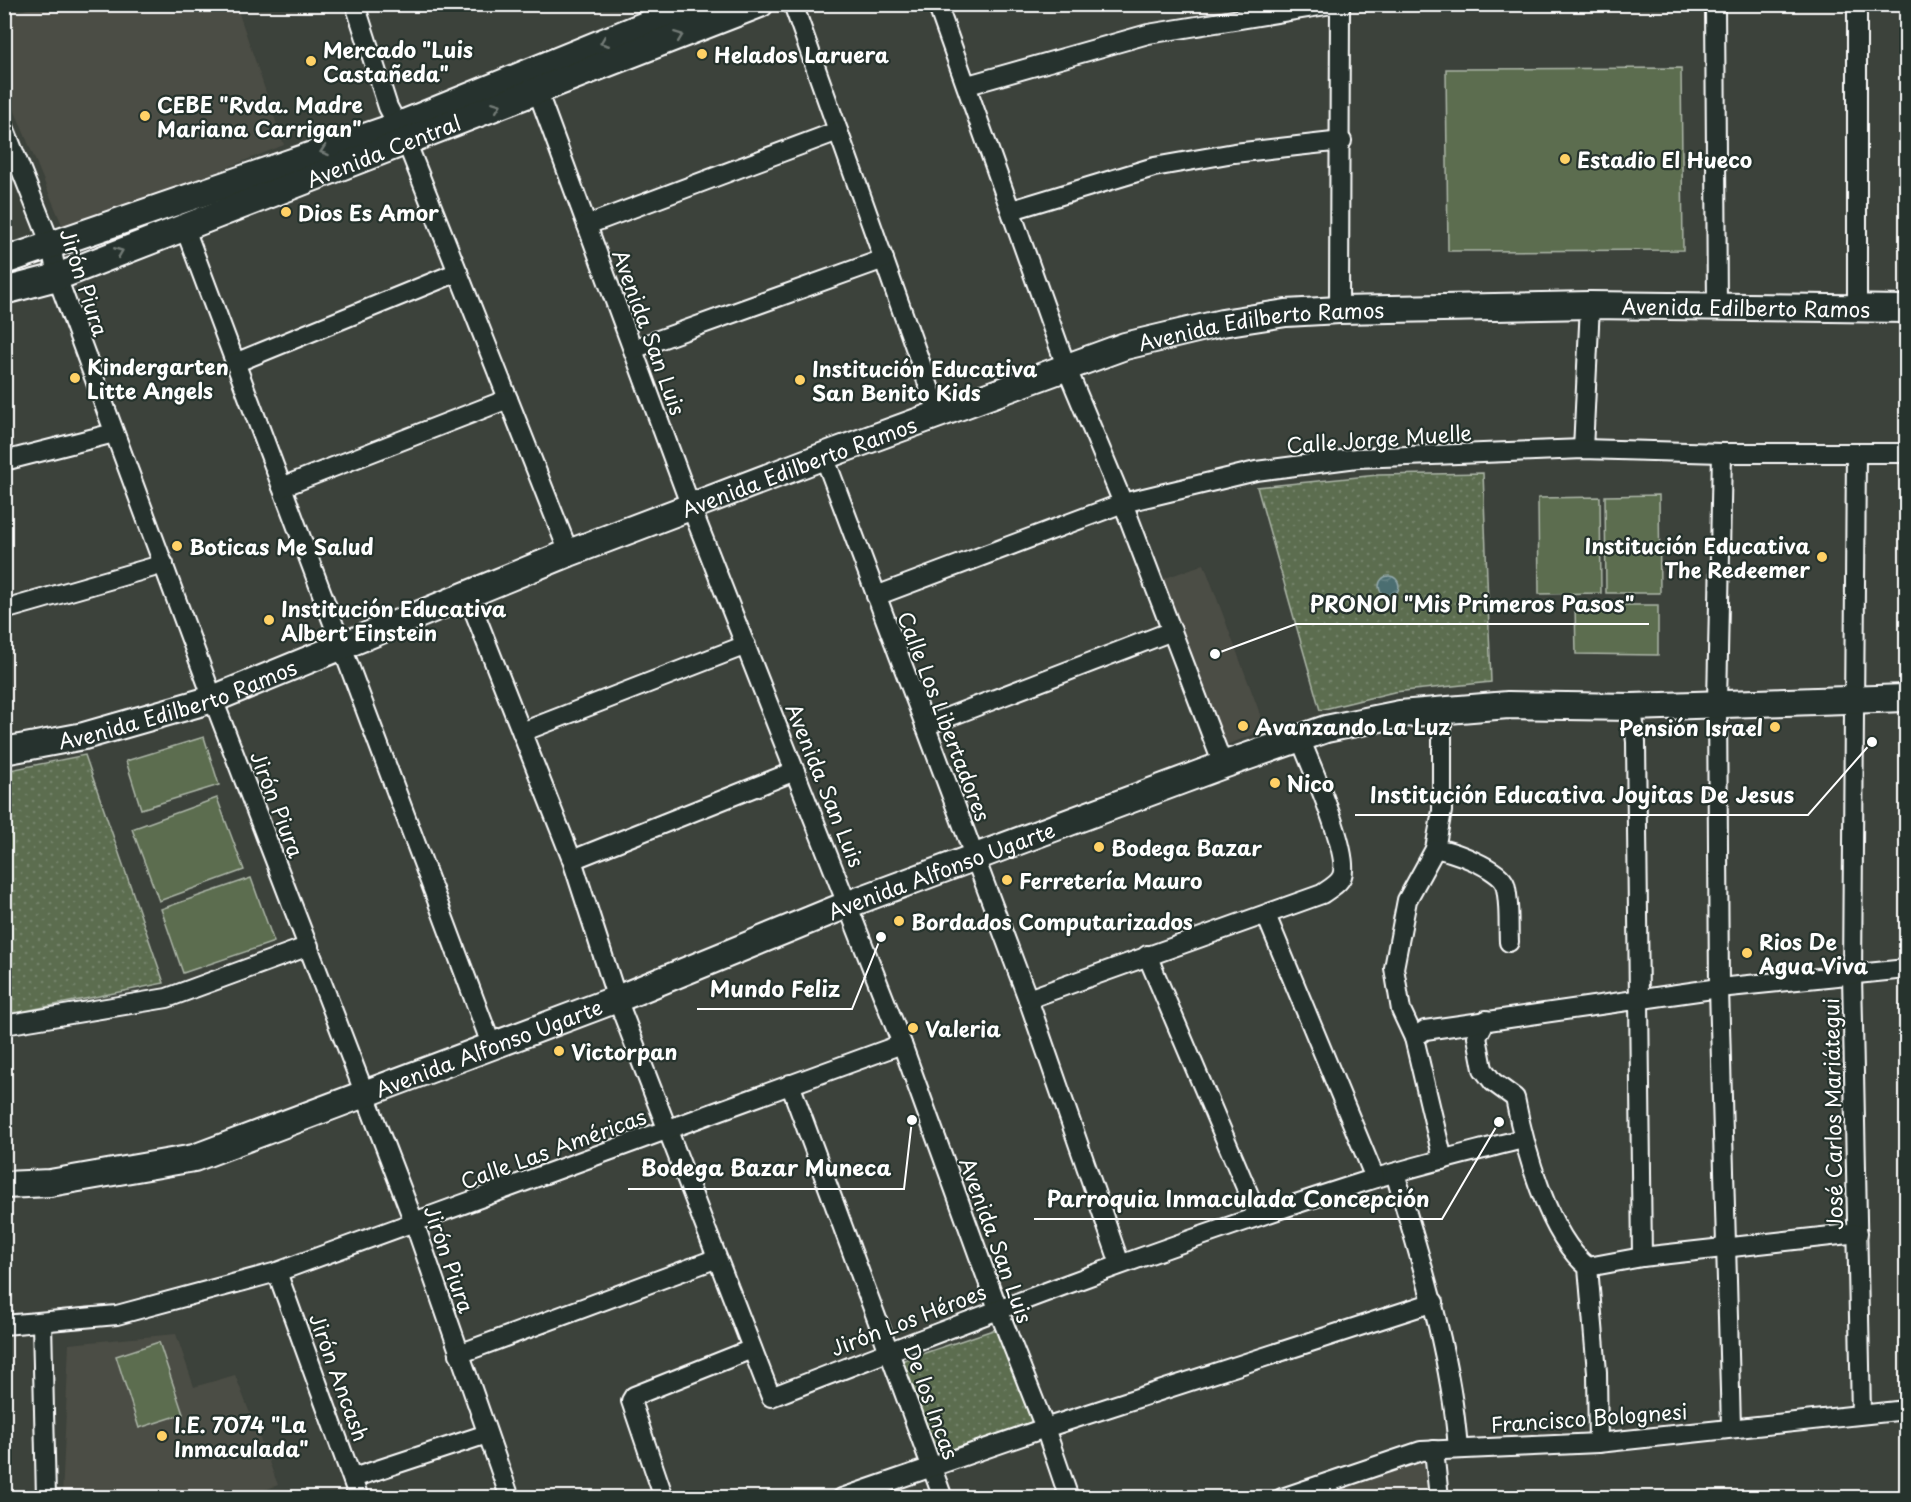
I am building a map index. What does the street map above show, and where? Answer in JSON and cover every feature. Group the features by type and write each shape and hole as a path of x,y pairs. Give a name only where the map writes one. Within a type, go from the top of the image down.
{"street":[{"path":"355,4 388,107 402,133 569,553"},
{"name":"Avenida Central","path":"4,291 57,277 184,226 697,4"},
{"name":"Avenida Central","path":"4,261 537,90 760,4"},
{"path":"794,4 939,415"},
{"path":"937,4 1067,369 1123,503 1223,765"},
{"path":"968,86 1148,34 1332,4"},
{"path":"1339,310 1342,141 1340,4"},
{"path":"1715,4 1717,308"},
{"path":"1857,4 1857,308"},
{"name":"Avenida San Luis","path":"537,90 691,507 849,904 902,1044 1069,1497"},
{"name":"Jirón Piura","path":"4,127 51,245 57,277 213,699 414,1222 510,1497"},
{"path":"587,225 838,131"},
{"path":"1012,210 1154,167 1234,153 1342,141"},
{"path":"184,226 491,1044"},
{"path":"633,349 884,259"},
{"path":"235,363 458,272"},
{"path":"1583,449 1590,305"},
{"name":"Avenida Edilberto Ramos","path":"4,751 84,736 213,699 569,553 824,456 1125,346 1222,323 1286,313 1339,310 1590,305 1906,309"},
{"path":"282,487 508,399"},
{"path":"4,460 114,433"},
{"name":"Calle Jorge Muelle","path":"876,596 1123,503 1256,471 1357,458 1583,449 1722,453 1906,453"},
{"path":"1722,453 1717,703 1719,988 1731,1427"},
{"name":"José Carlos Mariátegui","path":"1856,453 1852,701 1852,975 1861,1414"},
{"name":"Calle Los Libertadores","path":"824,456 1028,999 1120,1264"},
{"path":"4,610 164,564"},
{"path":"468,596 572,860 617,999 715,1259 752,1349 634,1396 631,1401 664,1497"},
{"path":"925,726 1172,631"},
{"path":"522,732 747,645"},
{"name":"Avenida Alfonso Ugarte","path":"4,1185 50,1183 194,1158 491,1044 617,999 849,904 1326,729 1400,714 1508,705 1632,707 1906,698"},
{"path":"1632,707 1636,742 1642,1257"},
{"path":"1442,709 1442,811 1435,849 1407,900 1394,968 1401,1010 1414,1038 1443,1160"},
{"path":"1028,999 1147,955 1266,915 1322,894 1336,884 1342,876 1343,855 1300,738"},
{"path":"572,860 795,771"},
{"path":"1435,849 1448,849 1499,875 1504,883 1509,942"},
{"path":"1266,915 1376,1178"},
{"path":"4,1024 167,998 309,946"},
{"path":"1147,955 1258,1216"},
{"path":"1414,1038 1425,1030 1486,1020 1638,1001 1719,988 1906,969"},
{"path":"1486,1020 1477,1037 1483,1069 1493,1082 1515,1098 1522,1139 1550,1209 1569,1249 1588,1267 1597,1372 1598,1443"},
{"name":"Calle Las Américas","path":"4,1325 117,1316 277,1272 902,1044"},
{"name":"De los Incas","path":"790,1084 943,1497"},
{"name":"Jirón Los Héroes","path":"752,1349 771,1397 998,1309 1258,1216 1376,1178 1522,1139"},
{"path":"1395,1173 1434,1302 1455,1415 1458,1449"},
{"path":"1588,1267 1642,1257 1858,1233"},
{"path":"459,1354 715,1259"},
{"name":"Jirón Ancash","path":"277,1272 359,1497"},
{"path":"842,1497 1045,1428 1434,1302"},
{"path":"42,1323 46,1497"},
{"name":"Francisco Bolognesi","path":"1282,1497 1421,1451 1598,1443 1906,1410"},
{"path":"353,1478 487,1434"},
{"path":"1434,1450 1439,1497"}],"shaded area":[{"name":"CEBE \"Rvda. Madre Mariana Carrigan\"","path":"37,5 236,5 284,145 65,232 5,87 4,18"},
{"path":"1204,564 1266,730 1226,745 1163,579"},
{"name":"I.E. 7074 \"La Inmaculada\"","path":"176,1334 194,1387 235,1375 278,1485 245,1497 62,1498 69,1344"},
{"path":"1423,1459 1427,1497 1319,1497"}],"green space":[{"name":"Estadio El Hueco","path":"1681,68 1683,250 1448,251 1446,69"},
{"path":"1483,473 1491,682 1394,692 1320,710 1257,487 1378,475"},
{"path":"1659,495 1660,593 1606,593 1605,496"},
{"path":"1600,497 1601,593 1539,594 1538,498"},
{"path":"1575,605 1658,605 1658,655 1576,654"},
{"path":"204,737 219,785 141,809 126,761"},
{"path":"85,755 164,983 5,1015 5,771"},
{"path":"217,798 244,870 159,901 132,829"},
{"path":"251,878 274,942 183,973 161,909"},
{"path":"999,1328 1038,1427 940,1466 901,1361"},
{"path":"159,1342 183,1414 139,1428 116,1356"}],"water":[{"path":"1389,576 1396,579 1399,586 1396,593 1389,596 1382,593 1379,586 1382,579"}],"place":[{"name":"Helados Laruera","path":"702,54"},
{"name":"Mercado \"Luis Castañeda\"","path":"311,61"},
{"name":"CEBE \"Rvda. Madre Mariana Carrigan\"","path":"145,116"},
{"name":"Estadio El Hueco","path":"1565,159"},
{"name":"Dios Es Amor","path":"286,212"},
{"name":"Kindergarten Litte Angels","path":"75,378"},
{"name":"Institución Educativa San Benito Kids","path":"800,380"},
{"name":"Boticas Me Salud","path":"177,546"},
{"name":"Institución Educativa The Redeemer","path":"1822,557"},
{"name":"Institución Educativa Albert Einstein","path":"269,620"},
{"name":"PRONOI \"Mis Primeros Pasos\"","path":"1215,654"},
{"name":"Avanzando La Luz","path":"1243,726"},
{"name":"Pensión Israel","path":"1775,727"},
{"name":"Institución Educativa Joyitas De Jesus","path":"1872,742"},
{"name":"Nico","path":"1275,783"},
{"name":"Bodega Bazar","path":"1099,847"},
{"name":"Ferretería Mauro","path":"1007,880"},
{"name":"Bordados Computarizados","path":"899,921"},
{"name":"Mundo Feliz","path":"881,937"},
{"name":"Rios De Agua Viva","path":"1747,953"},
{"name":"Valeria","path":"913,1028"},
{"name":"Victorpan","path":"559,1051"},
{"name":"Bodega Bazar Muneca","path":"912,1120"},
{"name":"Parroquia Inmaculada Concepción","path":"1499,1122"},
{"name":"I.E. 7074 \"La Inmaculada\"","path":"162,1436"}]}
